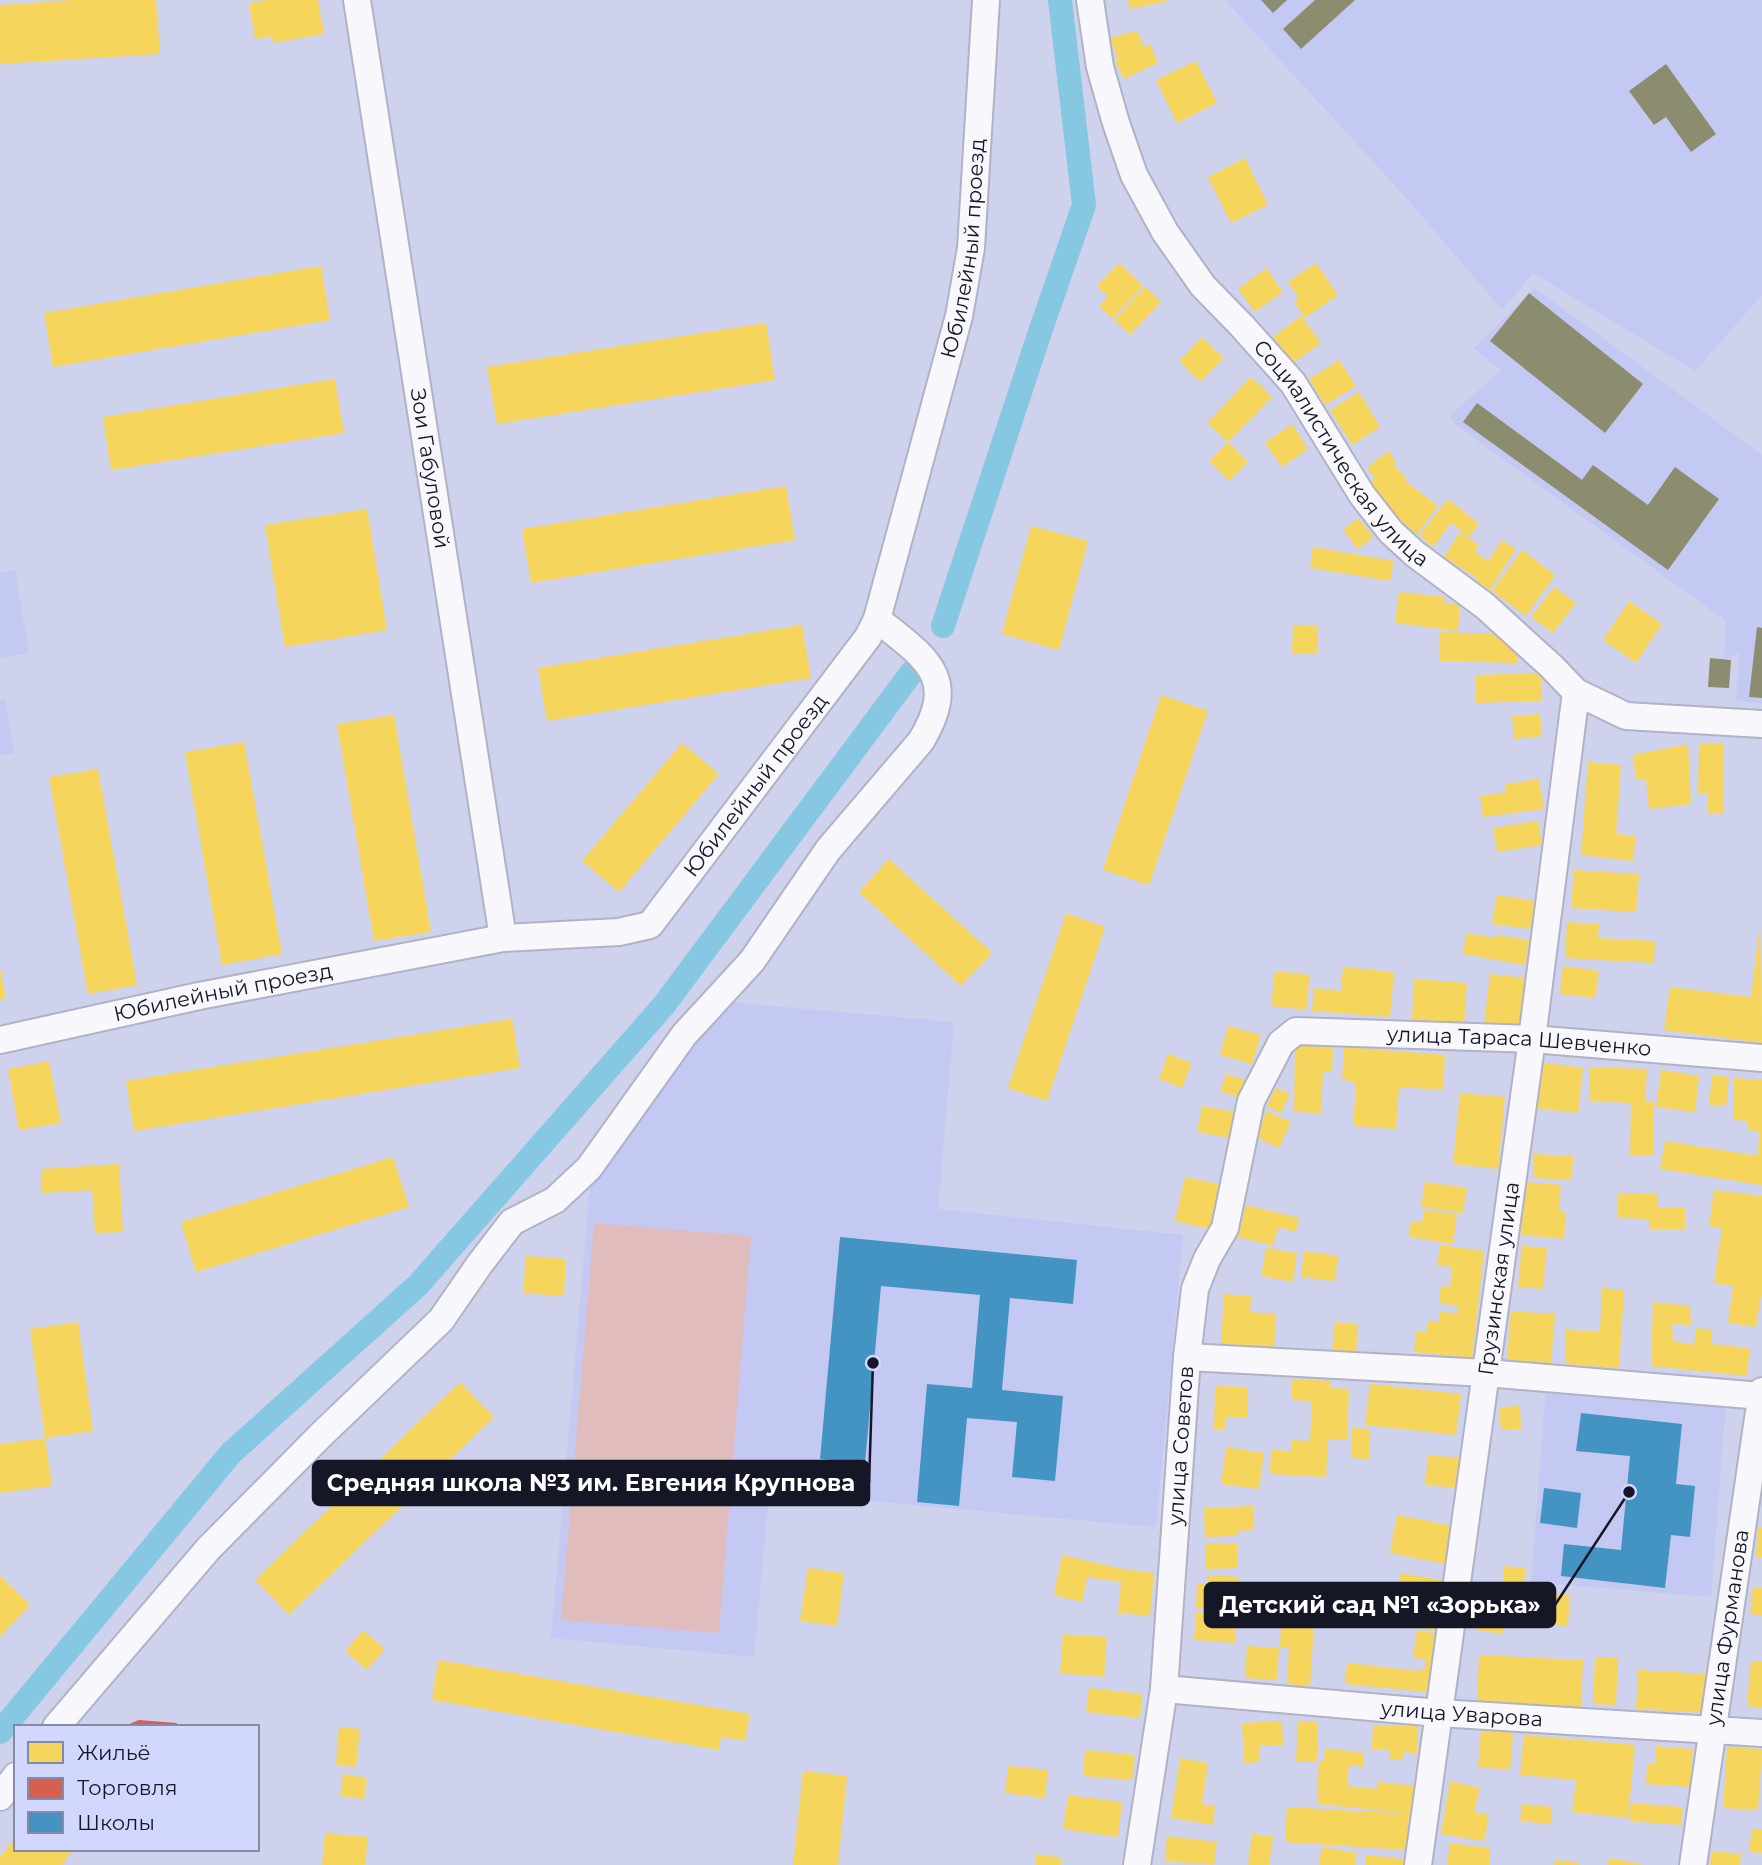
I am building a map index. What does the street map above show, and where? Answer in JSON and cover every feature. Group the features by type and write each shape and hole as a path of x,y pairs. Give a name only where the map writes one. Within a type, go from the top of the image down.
{"street":[{"name":"Зои Габуловой","path":"357,0 503,938"},
{"name":"Юбилейный проезд","path":"0,1040 199,996 503,938 619,932 650,925 868,637 877,619 960,316 971,248 986,0"},
{"name":"Социалистическая улица","path":"1090,0 1100,67 1116,123 1135,174 1165,232 1203,286 1293,383 1362,495 1391,532 1415,554 1485,606 1576,692 1626,716 1762,724"},
{"path":"58,1725 209,1548 322,1434 441,1320 512,1222 555,1200 589,1168 684,1035 752,961 828,850 921,741 932,723 938,704 938,688 933,671 923,657 877,619"},
{"name":"Грузинская улица","path":"1418,1865 1532,1039 1576,692"},
{"name":"улица Тараса Шевченко","path":"1281,1043 1296,1031 1532,1039 1762,1058"},
{"name":"улица Советов","path":"1137,1865 1164,1689 1186,1357 1195,1289 1207,1259 1225,1228 1251,1101 1281,1043"},
{"path":"1186,1357 1486,1373 1762,1394"},
{"name":"улица Фурманова","path":"1693,1865 1762,1394"},
{"name":"улица Уварова","path":"1164,1689 1439,1713 1762,1733"},
{"path":"0,1797 14,1779"}],"shaded area":[{"path":"1225,0 1762,0 1762,295 1695,371 1533,273 1502,310 1408,200"},
{"path":"1535,288 1762,455 1762,704 1736,700 1740,653 1724,659 1726,621 1456,425 1450,415 1501,371 1474,348"},
{"path":"15,570 29,653 0,658 0,573"},
{"path":"5,699 14,753 0,756 0,700"},
{"path":"728,1002 954,1022 938,1209 1183,1235 1156,1527 769,1492 754,1657 551,1638 590,1185"},
{"path":"594,1223 751,1236 719,1633 561,1620"},
{"path":"1546,1387 1726,1401 1711,1597 1531,1582"}],"building: Жильё":[{"path":"71,0 156,0 160,54 0,64 0,5"},
{"path":"267,0 318,0 324,34 273,43 272,36 255,39 249,3"},
{"path":"1128,0 1167,0 1167,1 1130,9"},
{"path":"1137,31 1144,47 1150,44 1158,63 1124,79 1115,61 1118,59 1109,38"},
{"path":"1196,61 1217,103 1177,123 1156,80"},
{"path":"1245,158 1268,205 1231,223 1208,177"},
{"path":"1119,263 1143,286 1112,319 1099,306 1108,297 1097,286"},
{"path":"1316,263 1338,295 1305,318 1294,302 1299,298 1288,282"},
{"path":"321,266 330,320 53,367 44,313"},
{"path":"1266,268 1283,292 1255,312 1238,289"},
{"path":"1145,287 1161,302 1130,335 1114,320"},
{"path":"1301,316 1321,343 1293,363 1273,337"},
{"path":"766,323 775,380 497,424 487,367"},
{"path":"1202,337 1224,358 1200,382 1179,361"},
{"path":"1339,360 1356,386 1325,405 1309,379"},
{"path":"1251,377 1272,397 1228,442 1207,423"},
{"path":"335,379 344,433 111,470 103,417"},
{"path":"1359,392 1380,427 1352,445 1330,410"},
{"path":"1292,424 1308,449 1282,467 1265,443"},
{"path":"1228,442 1248,462 1229,481 1209,461"},
{"path":"1388,451 1396,461 1393,464 1407,479 1405,481 1438,506 1417,534 1385,509 1387,506 1369,484 1375,478 1367,468"},
{"path":"786,486 795,540 531,583 522,529"},
{"path":"1448,499 1479,524 1469,537 1451,523 1433,547 1419,535"},
{"path":"367,509 387,630 285,647 265,525"},
{"path":"1358,518 1373,537 1358,549 1343,530"},
{"path":"1031,526 1088,541 1059,650 1002,634"},
{"path":"1460,532 1479,545 1475,552 1488,561 1502,540 1516,549 1490,590 1476,581 1477,578 1444,557"},
{"path":"1313,547 1394,561 1390,581 1310,568"},
{"path":"1522,550 1555,575 1526,616 1492,591"},
{"path":"1554,587 1576,603 1553,633 1531,617"},
{"path":"1399,592 1445,597 1444,603 1460,605 1458,631 1395,623"},
{"path":"1629,601 1662,624 1636,663 1603,640"},
{"path":"802,625 811,678 547,721 538,668"},
{"path":"1293,625 1318,626 1317,654 1292,654"},
{"path":"1440,632 1499,634 1517,651 1517,663 1440,661"},
{"path":"1541,673 1542,701 1476,703 1475,675"},
{"path":"1161,695 1208,711 1149,885 1103,870"},
{"path":"1540,714 1542,736 1514,739 1512,716"},
{"path":"394,715 431,932 374,941 337,724"},
{"path":"244,742 282,954 222,965 185,752"},
{"path":"682,743 719,774 619,892 582,861"},
{"path":"1699,743 1724,744 1723,813 1707,813 1707,793 1698,793"},
{"path":"1688,744 1691,804 1649,809 1646,780 1636,780 1633,755"},
{"path":"1588,762 1621,765 1616,834 1636,836 1633,861 1581,855"},
{"path":"98,769 137,985 88,994 49,777"},
{"path":"1539,779 1544,809 1483,817 1480,796 1507,792 1505,784"},
{"path":"1538,821 1542,845 1497,852 1493,828"},
{"path":"889,859 992,953 961,986 859,892"},
{"path":"1574,870 1639,874 1636,912 1571,908"},
{"path":"1497,895 1535,901 1530,929 1492,924"},
{"path":"1066,913 1105,927 1047,1101 1008,1088"},
{"path":"1567,922 1599,924 1598,938 1655,941 1654,963 1565,958"},
{"path":"1760,924 1762,1043 1664,1030 1670,987 1751,997"},
{"path":"1466,933 1529,940 1525,965 1463,954"},
{"path":"1563,966 1599,971 1595,998 1560,994"},
{"path":"1343,967 1394,972 1390,1017 1312,1011 1314,988 1341,991"},
{"path":"0,968 6,998 0,999"},
{"path":"1275,971 1310,975 1306,1010 1271,1006"},
{"path":"1490,974 1527,978 1522,1028 1484,1024"},
{"path":"1414,979 1467,983 1464,1024 1412,1020"},
{"path":"512,1019 520,1068 134,1131 126,1081"},
{"path":"1228,1026 1261,1035 1252,1064 1220,1055"},
{"path":"1295,1045 1333,1046 1332,1072 1323,1072 1321,1113 1294,1112"},
{"path":"1344,1047 1445,1055 1443,1090 1399,1087 1396,1129 1353,1126 1356,1084 1342,1078"},
{"path":"1168,1054 1192,1063 1182,1088 1159,1079"},
{"path":"49,1061 61,1123 19,1130 8,1069"},
{"path":"1540,1062 1583,1068 1578,1113 1535,1108"},
{"path":"1590,1067 1647,1069 1645,1102 1654,1102 1654,1155 1630,1155 1631,1103 1589,1101"},
{"path":"1661,1070 1699,1076 1695,1112 1656,1107"},
{"path":"1226,1074 1246,1080 1240,1098 1220,1091"},
{"path":"1712,1075 1729,1077 1726,1106 1709,1105"},
{"path":"1734,1078 1762,1080 1762,1185 1660,1169 1665,1141 1758,1156 1759,1131 1747,1130 1748,1121 1734,1120"},
{"path":"1276,1088 1290,1094 1281,1113 1267,1106"},
{"path":"1460,1093 1505,1097 1498,1169 1453,1164"},
{"path":"1202,1106 1235,1112 1230,1138 1197,1132"},
{"path":"1267,1111 1291,1122 1279,1148 1255,1137"},
{"path":"1534,1154 1573,1156 1572,1180 1533,1178"},
{"path":"393,1157 409,1207 196,1272 181,1222"},
{"path":"119,1164 123,1232 95,1233 92,1190 42,1193 41,1169"},
{"path":"1185,1177 1220,1184 1210,1229 1175,1221"},
{"path":"1425,1182 1467,1188 1463,1213 1421,1207"},
{"path":"1526,1182 1561,1185 1559,1211 1566,1211 1564,1239 1521,1235"},
{"path":"1714,1190 1762,1196 1762,1289 1756,1327 1728,1323 1733,1286 1714,1283 1722,1228 1709,1226"},
{"path":"1618,1193 1658,1194 1658,1207 1685,1208 1685,1229 1649,1229 1649,1219 1618,1218"},
{"path":"1246,1205 1299,1218 1296,1232 1278,1227 1273,1246 1238,1237"},
{"path":"1424,1210 1457,1214 1453,1244 1409,1237 1411,1221 1422,1222"},
{"path":"1440,1245 1484,1251 1472,1358 1414,1352 1416,1331 1427,1332 1427,1321 1439,1322 1440,1312 1457,1313 1458,1306 1439,1303 1441,1286 1450,1287 1452,1267 1437,1265"},
{"path":"1522,1246 1547,1248 1543,1289 1518,1287"},
{"path":"1266,1248 1297,1253 1293,1282 1261,1276"},
{"path":"1304,1251 1338,1256 1335,1281 1301,1277"},
{"path":"526,1256 566,1259 564,1296 523,1293"},
{"path":"1602,1288 1624,1290 1619,1368 1565,1364 1565,1330 1600,1331"},
{"path":"1224,1294 1251,1296 1250,1312 1276,1314 1274,1348 1221,1345"},
{"path":"1653,1302 1690,1306 1691,1325 1672,1324 1673,1341 1694,1345 1696,1328 1712,1330 1711,1344 1750,1348 1747,1376 1651,1366"},
{"path":"1511,1311 1555,1314 1551,1363 1507,1360"},
{"path":"78,1322 93,1431 45,1438 30,1329"},
{"path":"1335,1322 1358,1324 1356,1353 1332,1351"},
{"path":"1292,1379 1331,1381 1330,1388 1349,1389 1347,1439 1328,1439 1326,1477 1270,1474 1271,1450 1292,1451 1292,1440 1310,1441 1312,1401 1291,1400"},
{"path":"460,1382 494,1417 289,1615 255,1580"},
{"path":"1370,1384 1461,1394 1456,1435 1365,1425"},
{"path":"1215,1386 1248,1387 1247,1418 1225,1417 1225,1429 1214,1429"},
{"path":"1520,1406 1521,1429 1501,1430 1499,1407"},
{"path":"1352,1428 1370,1429 1369,1459 1351,1458"},
{"path":"45,1438 52,1486 0,1493 0,1444"},
{"path":"1226,1447 1264,1453 1259,1489 1221,1484"},
{"path":"1428,1455 1461,1458 1458,1488 1425,1485"},
{"path":"1253,1506 1254,1530 1237,1531 1237,1536 1205,1537 1204,1508"},
{"path":"1397,1515 1454,1526 1446,1564 1390,1553"},
{"path":"1758,1528 1762,1528 1762,1557 1756,1557"},
{"path":"1205,1543 1237,1543 1238,1568 1205,1569"},
{"path":"1062,1555 1154,1573 1150,1616 1118,1613 1121,1582 1087,1577 1082,1602 1054,1595"},
{"path":"1504,1566 1525,1568 1524,1592 1570,1595 1568,1626 1517,1623 1518,1603 1502,1602"},
{"path":"808,1568 844,1573 837,1626 800,1621"},
{"path":"1401,1573 1446,1581 1437,1631 1392,1623"},
{"path":"1208,1575 1239,1577 1237,1610 1196,1608 1197,1584 1207,1584"},
{"path":"0,1576 30,1605 0,1637"},
{"path":"1753,1587 1762,1588 1762,1615 1750,1614"},
{"path":"1479,1607 1507,1611 1503,1634 1476,1630"},
{"path":"1196,1612 1237,1615 1235,1643 1194,1640"},
{"path":"1281,1623 1314,1625 1310,1686 1287,1684 1289,1647 1280,1647"},
{"path":"363,1630 385,1649 367,1670 345,1651"},
{"path":"1417,1630 1442,1635 1429,1692 1345,1684 1347,1663 1419,1671 1425,1667 1426,1659 1413,1658"},
{"path":"1063,1634 1107,1637 1104,1677 1060,1673"},
{"path":"1247,1646 1279,1648 1277,1680 1245,1678"},
{"path":"1479,1655 1583,1660 1581,1708 1477,1703"},
{"path":"1595,1657 1618,1658 1616,1705 1593,1704"},
{"path":"438,1660 750,1714 745,1741 721,1737 719,1750 432,1700"},
{"path":"1751,1661 1762,1662 1762,1708 1747,1706"},
{"path":"1638,1670 1707,1674 1705,1713 1636,1709"},
{"path":"1089,1688 1142,1694 1140,1718 1086,1712"},
{"path":"1282,1721 1283,1745 1259,1746 1259,1762 1244,1763 1242,1723"},
{"path":"1298,1721 1318,1722 1317,1762 1296,1762"},
{"path":"1373,1725 1418,1726 1417,1753 1403,1752 1403,1759 1390,1759 1390,1749 1372,1749"},
{"path":"339,1727 360,1729 356,1767 336,1765"},
{"path":"1481,1730 1513,1733 1510,1770 1478,1767"},
{"path":"1524,1735 1635,1745 1628,1818 1572,1812 1576,1780 1520,1775"},
{"path":"1656,1746 1693,1749 1690,1787 1646,1784 1647,1763 1655,1763"},
{"path":"1727,1747 1762,1749 1758,1810 1723,1808"},
{"path":"1325,1748 1364,1753 1363,1767 1349,1765 1347,1786 1378,1789 1377,1782 1417,1786 1414,1814 1317,1804 1319,1761 1324,1762"},
{"path":"1085,1750 1135,1755 1132,1780 1083,1776"},
{"path":"1180,1758 1208,1763 1202,1804 1215,1806 1213,1825 1171,1818"},
{"path":"1008,1766 1048,1770 1045,1798 1005,1793"},
{"path":"803,1771 847,1776 838,1865 793,1865"},
{"path":"343,1774 367,1778 364,1799 340,1796"},
{"path":"1450,1781 1480,1788 1474,1812 1489,1815 1484,1841 1441,1834"},
{"path":"1068,1795 1122,1802 1118,1837 1063,1829"},
{"path":"1631,1803 1683,1807 1681,1825 1629,1821"},
{"path":"1522,1804 1552,1807 1551,1824 1520,1821"},
{"path":"1287,1807 1409,1814 1407,1850 1285,1842"},
{"path":"1752,1829 1762,1830 1762,1853 1749,1852"},
{"path":"325,1833 368,1837 365,1865 322,1865"},
{"path":"1252,1834 1273,1836 1269,1865 1248,1865"},
{"path":"1167,1836 1217,1842 1214,1865 1165,1861"},
{"path":"14,1840 14,1851 72,1851 62,1865 0,1865 0,1857"},
{"path":"1450,1843 1490,1848 1489,1865 1447,1865"},
{"path":"1322,1847 1357,1853 1355,1865 1319,1865"},
{"path":"1712,1851 1741,1854 1740,1865 1710,1865"},
{"path":"1036,1854 1062,1858 1061,1865 1035,1865"},
{"path":"1366,1855 1403,1859 1403,1865 1365,1865"},
{"path":"1609,1858 1641,1864 1641,1865 1608,1865"},
{"path":"1555,1860 1580,1863 1580,1865 1554,1865"}],"building: Торговля":[{"path":"139,1720 177,1723 176,1725 127,1725"}],"building: Школы":[{"path":"840,1237 1077,1260 1073,1304 1010,1298 1002,1390 1063,1396 1055,1481 1012,1477 1017,1422 967,1418 959,1506 917,1502 927,1384 972,1388 980,1295 881,1286 865,1463 820,1459"},
{"path":"1581,1413 1682,1424 1676,1484 1695,1486 1690,1537 1671,1535 1665,1588 1561,1576 1564,1544 1621,1550 1630,1456 1576,1451"},
{"path":"1544,1488 1581,1493 1577,1528 1540,1523"}],"building: Промзона":[{"path":"1261,0 1287,0 1273,13"},
{"path":"1315,0 1355,0 1301,49 1283,29"},
{"path":"1666,64 1716,134 1691,152 1666,117 1654,125 1629,91"},
{"path":"1529,293 1643,384 1605,433 1490,341"},
{"path":"1477,403 1582,480 1593,465 1648,505 1675,467 1719,499 1668,570 1463,422"},
{"path":"1757,627 1762,628 1762,698 1749,697"},
{"path":"1710,658 1731,660 1729,688 1708,687"}],"waterway":[{"path":"943,626 1084,205 1060,0"},
{"path":"0,1732 231,1453 418,1285 664,1005 912,672"}],"place":[{"name":"Средняя школа №3 им. Евгения Крупнова","path":"873,1363"},
{"name":"Детский сад №1 «Зорька»","path":"1629,1492"}]}
